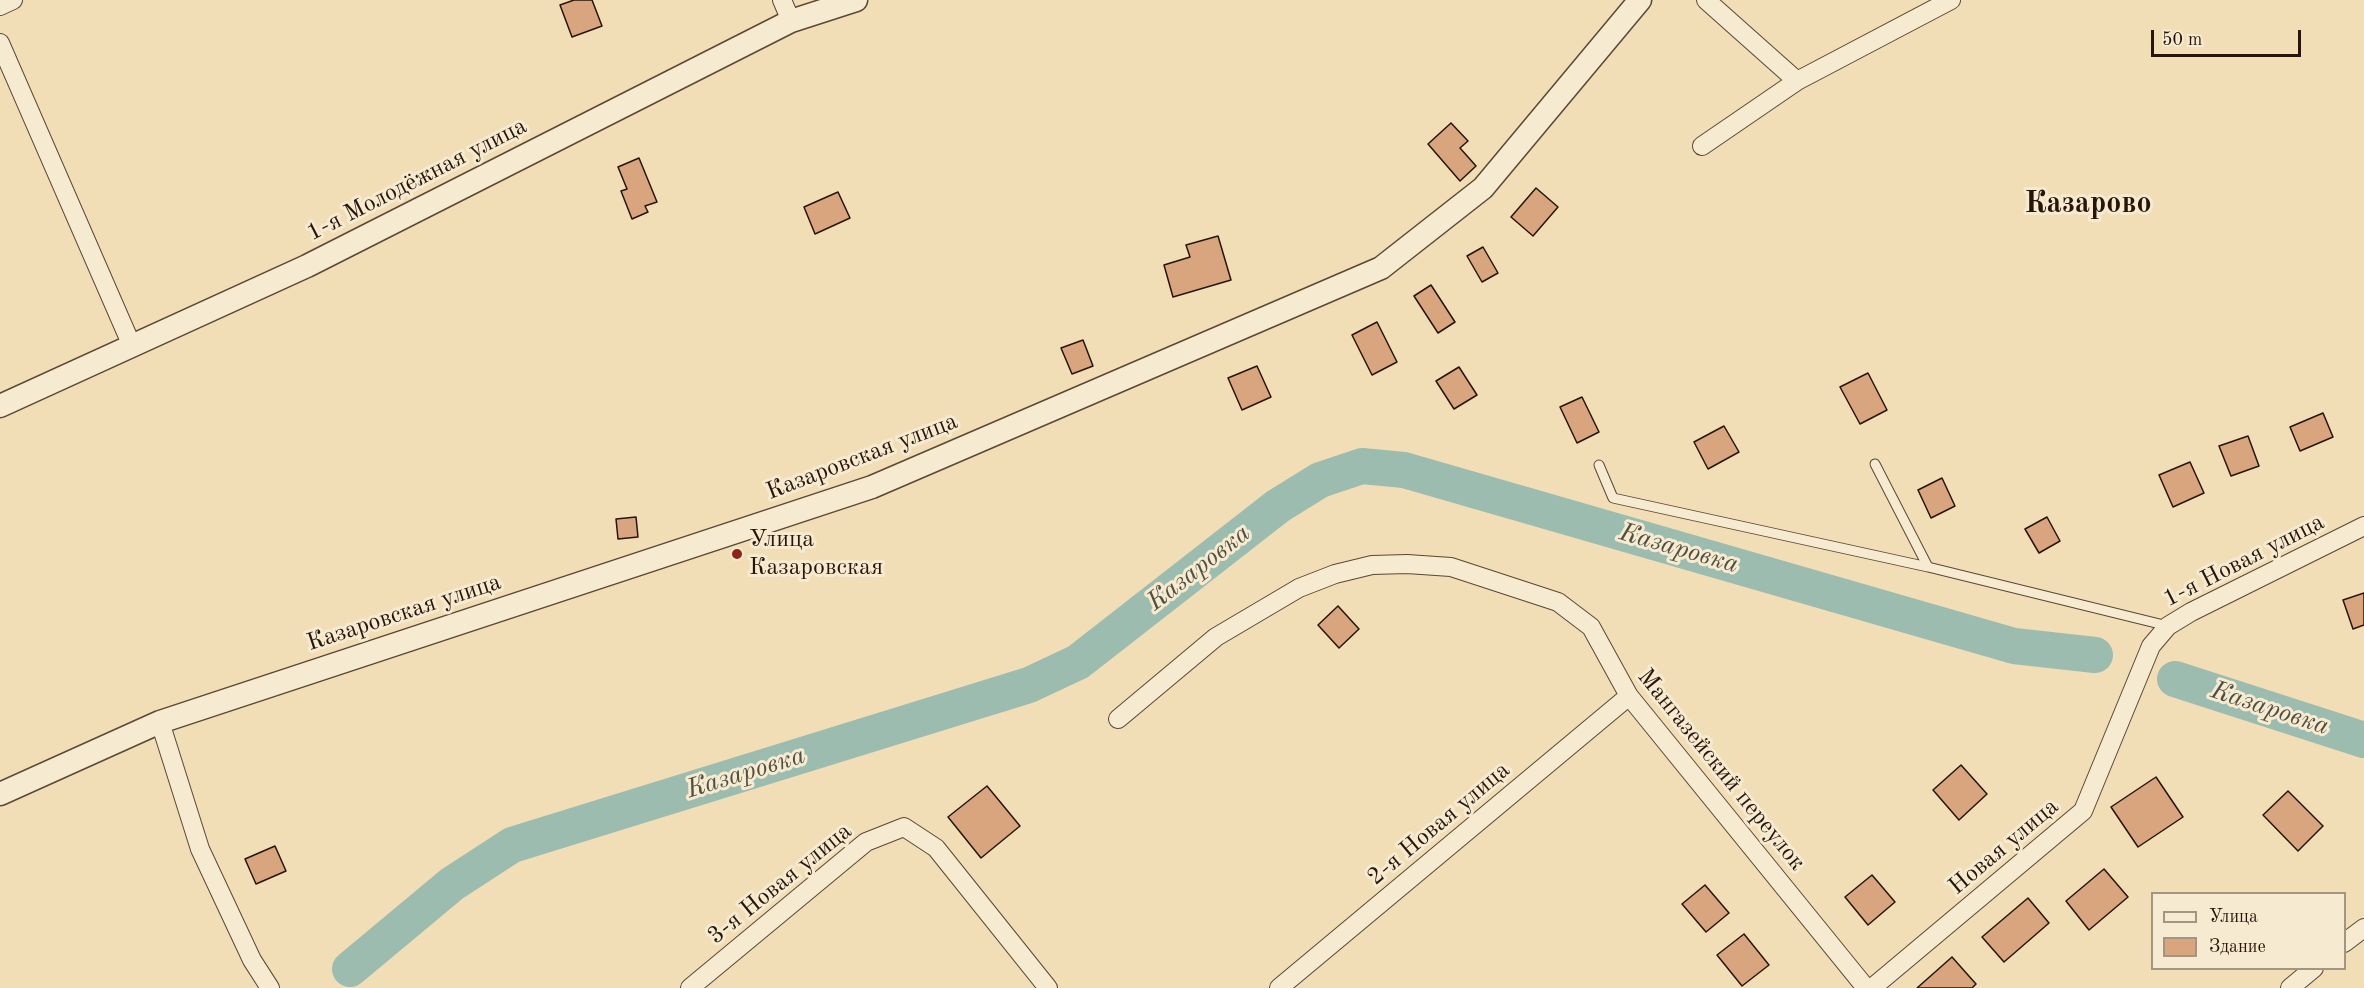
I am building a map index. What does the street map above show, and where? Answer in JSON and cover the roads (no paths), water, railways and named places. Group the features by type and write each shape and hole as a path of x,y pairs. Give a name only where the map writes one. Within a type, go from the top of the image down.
{"street":[{"path":"0,6 13,0"},
{"path":"782,0 791,21"},
{"name":"1-я Молодёжная улица","path":"0,406 307,266 791,21 856,0"},
{"name":"Казаровская улица","path":"0,794 160,722 872,487 1381,268 1483,188 1640,0"},
{"path":"1706,0 1797,81"},
{"path":"1702,146 1797,81 1951,0"},
{"path":"0,43 132,346"},
{"name":"1-я Новая улица","path":"2151,646 2168,626 2191,612 2364,526"},
{"name":"Мангазейский переулок","path":"1118,719 1216,637 1299,588 1335,574 1372,565 1407,564 1451,567 1558,602 1591,627 1629,696 1866,988"},
{"name":"Новая улица","path":"1872,988 2084,812 2151,646"},
{"name":"2-я Новая улица","path":"1279,988 1629,696"},
{"path":"160,722 200,849 252,960 270,988"},
{"name":"3-я Новая улица","path":"690,988 866,842 904,827 936,848 1048,988"},
{"path":"2346,942 2364,928"},
{"path":"2290,988 2313,970"}],"lane":[{"path":"1875,464 1928,567"},
{"path":"1599,465 1613,498 1928,567 2168,626"}],"waterway":[{"name":"Казаровка","path":"350,969 452,884 512,845 1029,685 1078,662 1278,506 1320,480 1362,466 1404,470 2014,646 2095,655"},
{"name":"Казаровка","path":"2175,679 2364,740"}],"place":[{"name":"Улица Казаровская","path":"737,554"}],"district":[{"name":"Казарово","path":"2088,204"}]}
